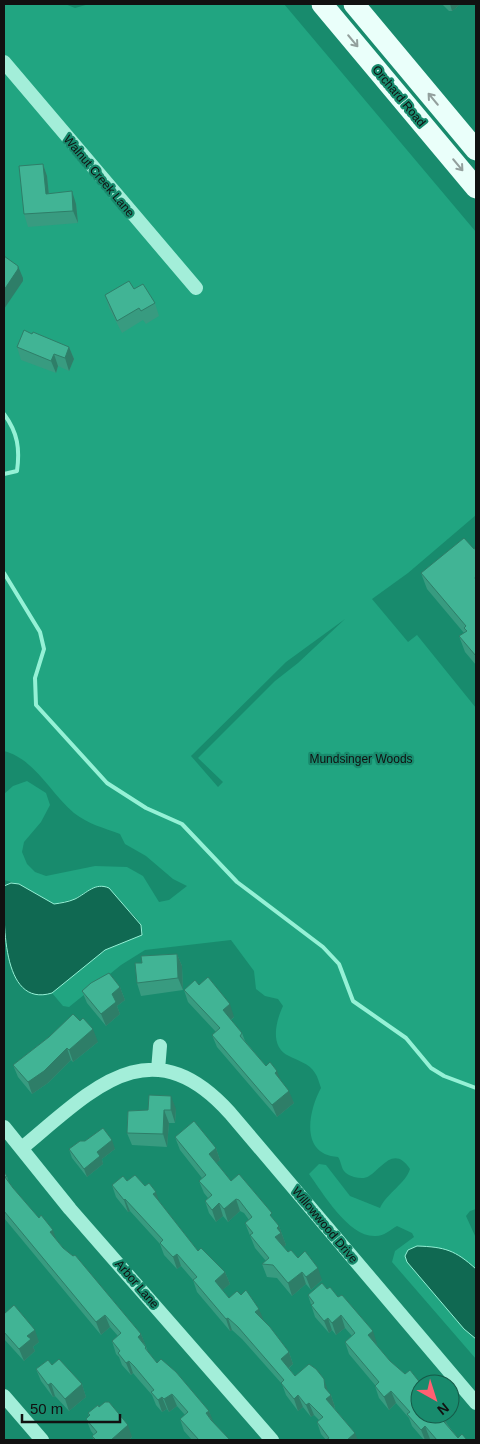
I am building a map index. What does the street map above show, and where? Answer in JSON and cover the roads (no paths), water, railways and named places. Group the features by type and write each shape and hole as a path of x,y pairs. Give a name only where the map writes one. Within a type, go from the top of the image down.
{"main road":[{"name":"Orchard Road","path":"322,4 476,188"},
{"name":"Orchard Road","path":"354,4 476,150"}],"street":[{"name":"Walnut Creek Lane","path":"4,62 196,288"},
{"path":"158,1070 160,1046"},
{"name":"Willowwood Drive","path":"22,1148 96,1088 117,1076 134,1071 158,1070 179,1074 194,1082 223,1105 476,1403"},
{"name":"Arbor Lane","path":"4,1127 70,1209 272,1440"},
{"path":"4,1396 42,1440"}],"waterway":[{"path":"4,414 15,435 18,455 17,471 4,474"},
{"path":"4,573 40,632 44,649 35,678 36,705 107,783 146,808 182,824 237,882 323,947 339,964 353,1001 406,1038 431,1068 444,1076 476,1088"}],"park label":[{"name":"Mundsinger Woods","path":"361,759"}]}
